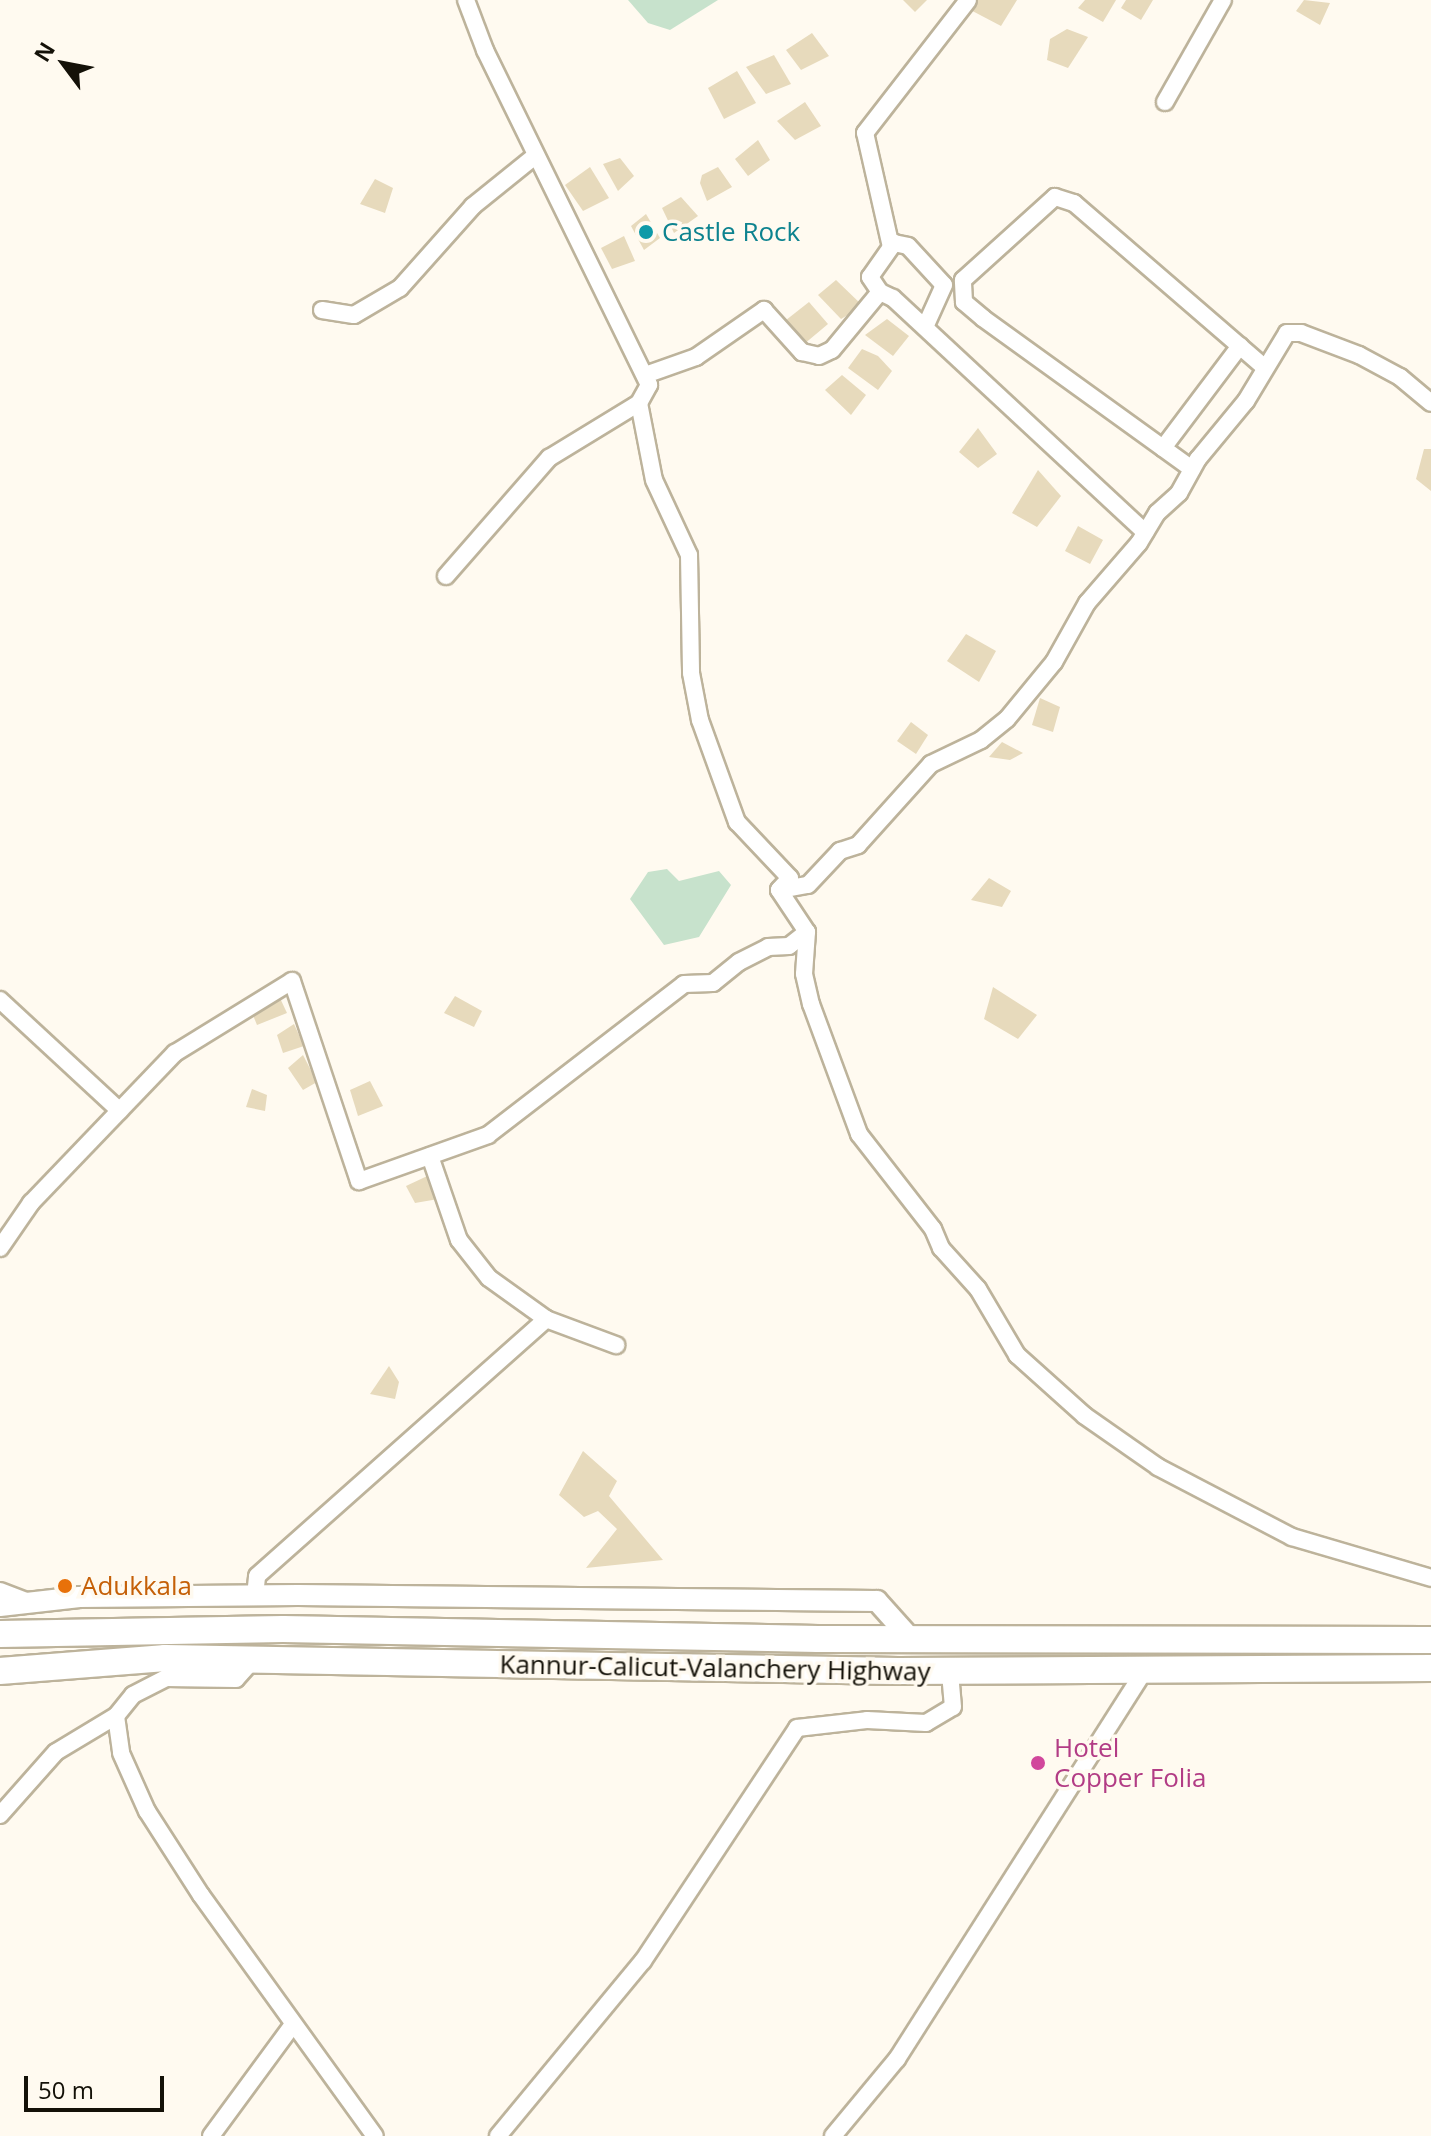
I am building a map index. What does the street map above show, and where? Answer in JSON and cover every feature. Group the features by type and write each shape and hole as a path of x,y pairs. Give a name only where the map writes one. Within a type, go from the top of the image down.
{"highway":[{"name":"Kannur-Calicut-Valanchery Highway","path":"0,1634 283,1629 911,1639 1431,1640"},
{"name":"Kannur-Calicut-Valanchery Highway","path":"0,1671 165,1658 950,1671 1431,1668"}],"street":[{"path":"446,576 549,458 639,403 649,385 648,374 535,156 466,0"},
{"path":"891,247 865,133 968,0"},
{"path":"1165,102 1223,0"},
{"path":"322,310 354,315 400,288 473,206 535,156"},
{"path":"1192,469 983,318 964,302 963,280 1055,197 1074,203 1264,367"},
{"path":"925,327 944,285 908,246 894,243 870,277 880,292 925,327 1145,532"},
{"path":"648,374 696,357 764,310 802,352 819,356 832,350 880,292"},
{"path":"779,890 808,885 840,851 858,845 931,764 981,740 1007,719 1054,662 1087,603 1246,401 1287,333 1301,333 1380,366 1431,403"},
{"path":"1163,448 1240,346"},
{"path":"639,403 654,480 689,555 691,673 700,720 737,822 790,878 779,890"},
{"path":"779,890 807,932 804,974 845,1106 879,1163 978,1289 1017,1355 1085,1416 1158,1467 1292,1537 1431,1578"},
{"path":"0,1248 31,1203 175,1053 292,981 359,1181 488,1135 684,984 713,983 739,962 768,947 789,946 807,932"},
{"path":"0,1000 120,1111"},
{"path":"430,1156 459,1240 489,1278 546,1319 616,1345"},
{"path":"255,1596 257,1576 546,1319"},
{"path":"0,1591 29,1603"},
{"path":"0,1606 79,1597 877,1601 911,1639"},
{"path":"0,1815 56,1752 116,1716 133,1695 166,1678 236,1679 253,1660"},
{"path":"833,2136 897,2059 1145,1670"},
{"path":"503,2135 643,1961 797,1728 867,1720 926,1723 953,1707 950,1671"},
{"path":"116,1716 121,1753 147,1811 291,2027 375,2136"},
{"path":"211,2136 291,2027"}],"green space":[{"path":"628,0 718,0 670,30 648,23"},
{"path":"667,869 679,881 719,871 731,885 699,937 664,945 630,899 648,872"}],"building":[{"path":"903,0 927,0 915,12"},
{"path":"965,0 1017,0 1001,26 961,5"},
{"path":"1085,0 1116,0 1103,22 1078,8"},
{"path":"1126,0 1153,0 1141,20 1121,8"},
{"path":"1304,0 1330,3 1320,25 1296,11"},
{"path":"1067,29 1088,37 1068,68 1047,60 1050,39"},
{"path":"812,33 829,56 801,70 786,50"},
{"path":"774,55 791,84 766,94 746,67"},
{"path":"737,71 756,103 724,119 708,88"},
{"path":"805,102 821,126 795,140 777,121"},
{"path":"758,140 770,160 748,176 735,159"},
{"path":"620,158 634,176 618,191 603,164"},
{"path":"590,167 609,198 583,211 565,185"},
{"path":"718,167 732,187 707,201 700,183 702,175"},
{"path":"375,179 393,188 385,213 360,204"},
{"path":"681,197 698,216 674,233 662,208"},
{"name":"Castle Rock","path":"646,214 660,238 644,250 631,226"},
{"path":"624,236 635,261 612,269 601,248"},
{"path":"836,280 863,306 841,319 818,295"},
{"path":"809,302 828,324 803,345 781,324"},
{"path":"887,319 909,336 893,356 865,335"},
{"path":"862,349 878,356 892,371 878,390 848,368"},
{"path":"842,375 866,395 851,415 825,390"},
{"path":"978,428 997,454 978,468 959,452"},
{"path":"1424,449 1431,449 1431,491 1416,479"},
{"path":"1038,470 1061,496 1037,527 1012,513"},
{"path":"1078,526 1103,540 1090,564 1065,551"},
{"path":"966,634 996,651 979,682 947,661"},
{"path":"1040,698 1060,707 1053,732 1032,725"},
{"path":"911,722 928,735 916,754 897,741"},
{"path":"1002,742 1023,753 1010,760 989,757"},
{"path":"989,878 1011,891 1002,907 971,900"},
{"path":"993,987 1037,1015 1018,1039 984,1019"},
{"path":"279,996 287,1013 257,1025 252,1013"},
{"path":"455,996 482,1011 474,1027 444,1013"},
{"path":"294,1024 304,1046 283,1053 277,1035"},
{"path":"303,1055 317,1082 303,1090 288,1068"},
{"path":"370,1081 383,1106 358,1116 350,1090"},
{"path":"252,1089 267,1095 265,1111 246,1107"},
{"path":"438,1171 444,1198 415,1203 406,1186"},
{"path":"389,1366 399,1382 395,1399 370,1394"},
{"path":"583,1451 617,1481 609,1496 663,1560 586,1568 617,1529 598,1511 584,1517 559,1495"}],"place":[{"name":"Castle Rock","path":"646,232"},
{"name":"Adukkala","path":"65,1586"},
{"name":"Hotel Copper Folia","path":"1038,1763"}]}
